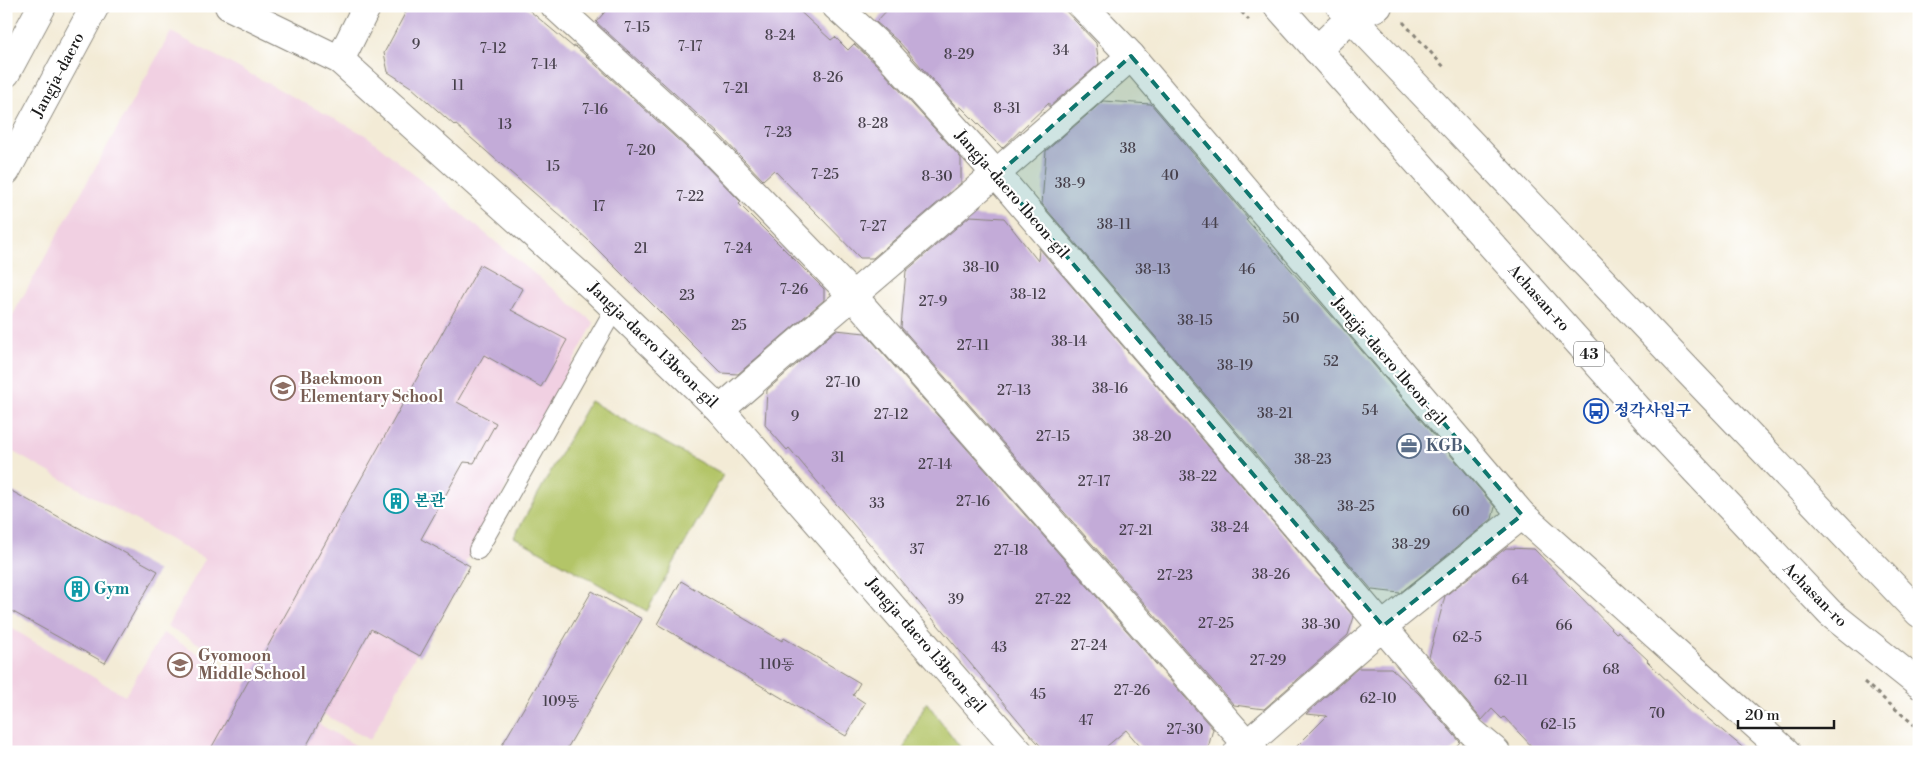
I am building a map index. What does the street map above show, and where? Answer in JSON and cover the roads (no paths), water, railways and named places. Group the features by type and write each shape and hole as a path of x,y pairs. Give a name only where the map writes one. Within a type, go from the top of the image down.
{"street":[{"path":"6,73 42,6"},
{"name":"Jangja-daero","path":"6,171 95,6"},
{"name":"Jangja-daero 13beon-gil","path":"229,6 340,60 496,198 615,308 720,410 1019,752"},
{"path":"340,60 366,6"},
{"path":"555,6 708,146 852,295 1246,749 1383,626 1522,515"},
{"name":"Jangja-daero 1beon-gil","path":"836,6 887,53 997,175 1472,732 1496,752"},
{"name":"Jangja-daero 1beon-gil","path":"1083,6 1131,56 1522,515 1786,752"},
{"name":"Achasan-ro","path":"1278,6 1647,419 1830,613 1919,684"},
{"path":"1346,12 1378,6"},
{"path":"1318,50 1348,20 1346,12"},
{"path":"1346,12 1919,613"},
{"path":"720,410 852,295 997,175 1131,56"}],"lane":[{"path":"478,550 615,308"}],"place":[{"name":"Baekmoon Elementary School","path":"283,388"},
{"name":"정각사입구","path":"1596,411"},
{"name":"KGB","path":"1409,446"},
{"name":"본관","path":"396,501"},
{"name":"Gym","path":"77,589"},
{"name":"Gyomoon Middle School","path":"180,665"}]}
